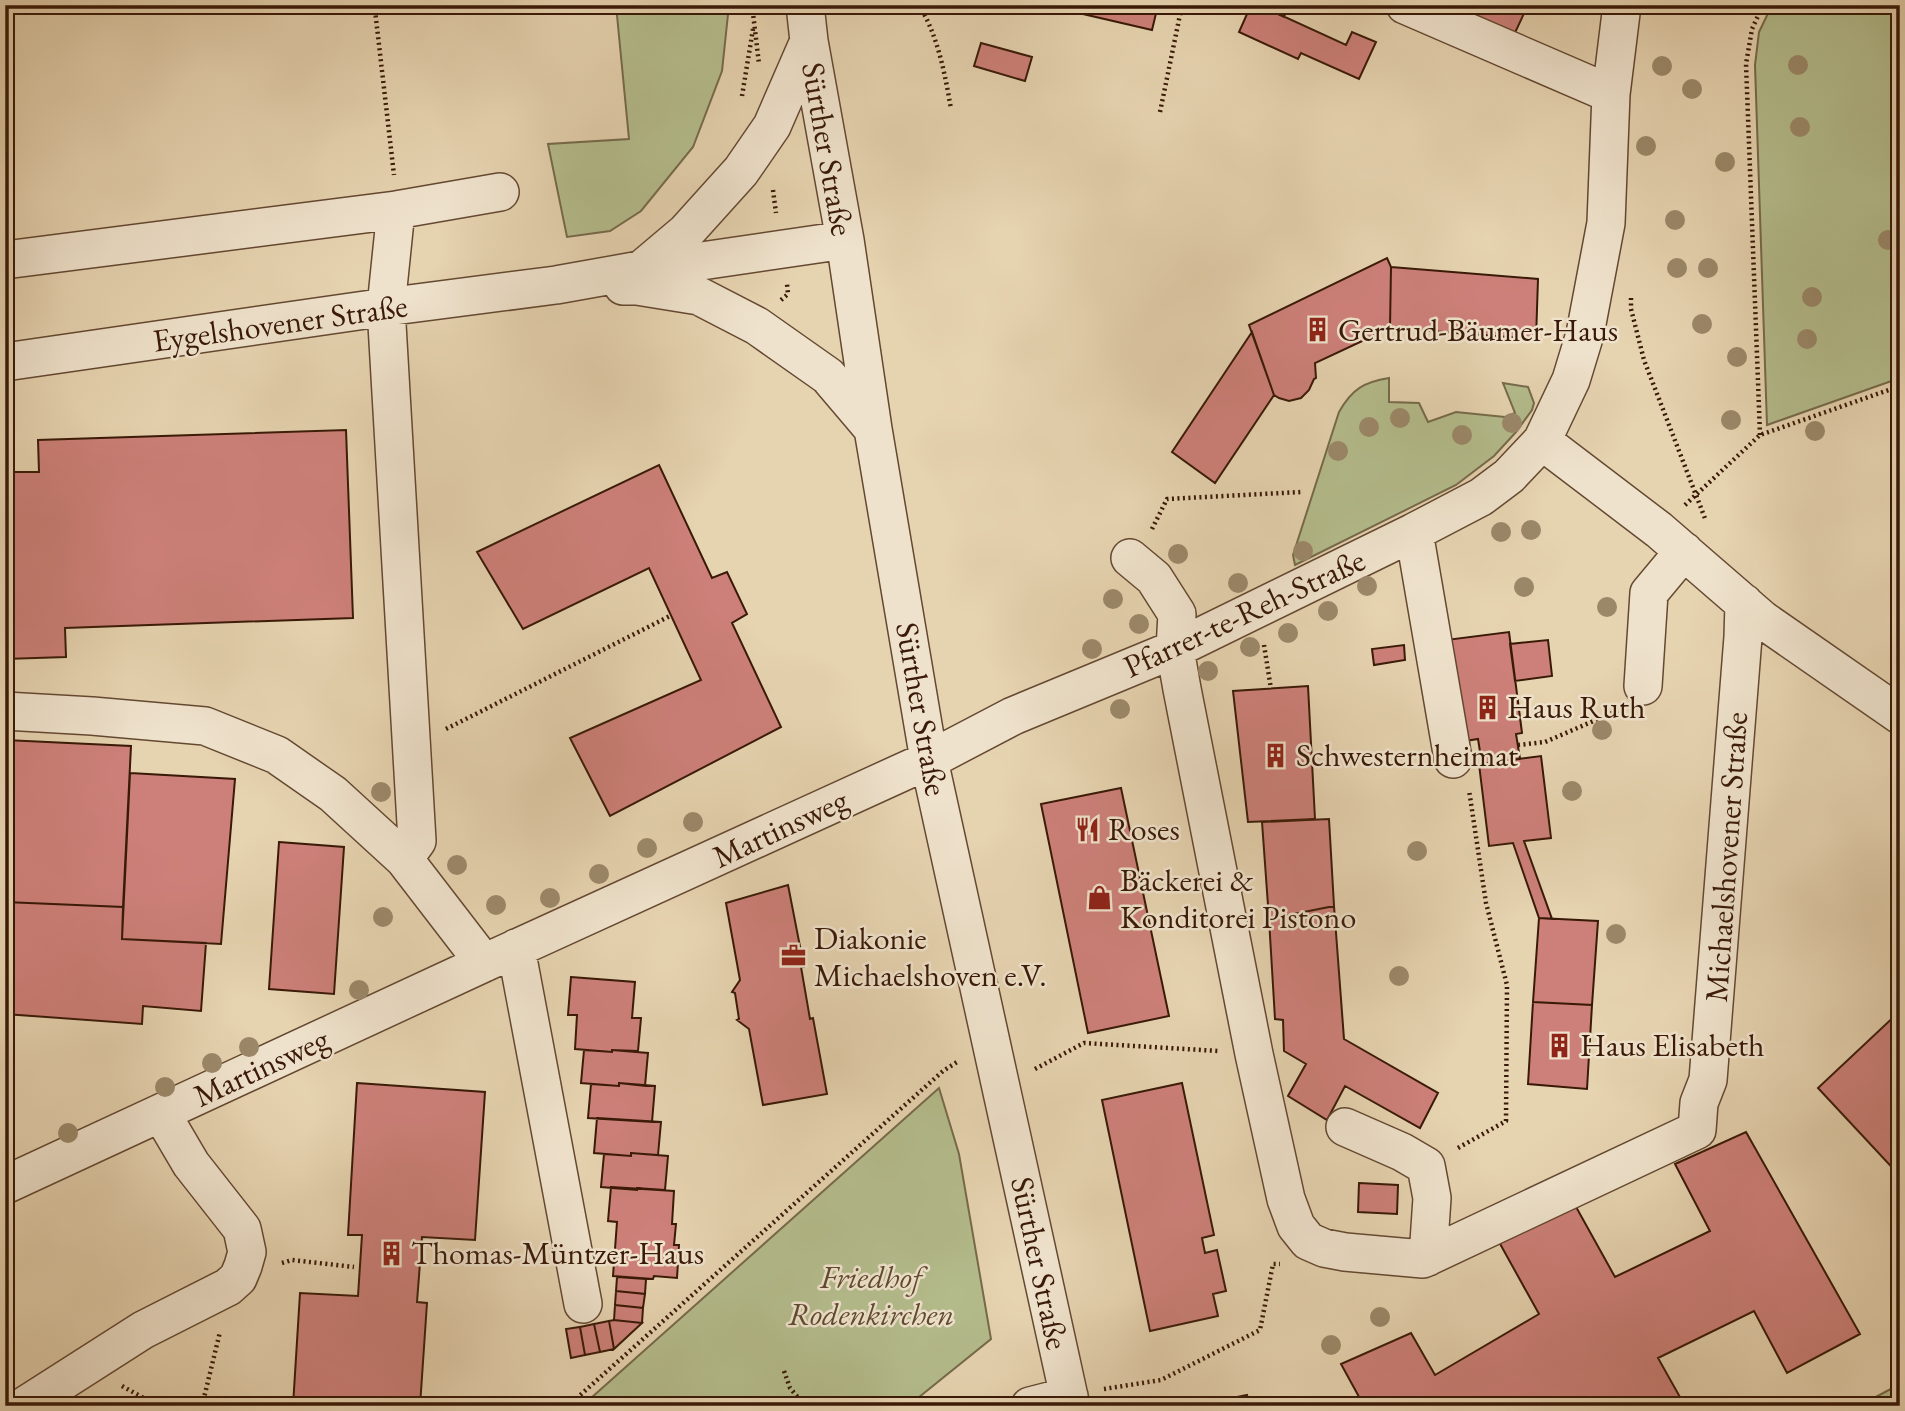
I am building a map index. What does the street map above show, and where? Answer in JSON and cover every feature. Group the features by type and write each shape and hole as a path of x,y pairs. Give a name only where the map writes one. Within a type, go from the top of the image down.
{"street":[{"name":"Sürther Straße","path":"805,5 929,760 1070,1401"},
{"path":"1405,5 1611,94"},
{"name":"Pfarrer-te-Reh-Straße","path":"929,760 1013,716 1175,649 1414,532 1481,497 1509,476 1542,441 1571,380 1586,334 1595,288 1606,223 1611,94 1622,5"},
{"path":"640,271 686,232 741,171 772,126 809,41"},
{"path":"5,260 396,211 500,192"},
{"path":"396,211 386,307 417,841 404,859"},
{"name":"Eygelshovener Straße","path":"5,362 556,285 845,240"},
{"name":"Eygelshovener Straße","path":"556,285 637,286 699,296 757,326 828,376 873,429"},
{"path":"1542,441 1684,536 1744,603 1763,620 1900,715"},
{"path":"1414,532 1453,759"},
{"path":"1643,686 1649,593 1684,536"},
{"path":"1132,559 1154,578 1177,614 1175,649 1254,1055 1286,1199 1296,1226 1308,1241"},
{"name":"Michaelshovener Straße","path":"1308,1241 1324,1248 1345,1252 1423,1259 1697,1130 1699,1103 1708,1080 1715,1002 1744,637 1744,603"},
{"path":"5,711 205,726 277,755 333,794 404,859 500,956 583,1304"},
{"name":"Martinsweg","path":"9,1190 161,1113 929,760"},
{"path":"24,1406 142,1330 228,1287 238,1278 247,1252 242,1228 191,1164 161,1113"},
{"path":"1345,1127 1402,1152 1426,1166 1432,1198 1428,1257"},
{"path":"1030,1406 1070,1401"}],"path":[{"path":"752,5 754,21"},
{"path":"919,5 944,69 951,109"},
{"path":"1160,112 1182,5"},
{"path":"1760,435 1746,64 1752,29 1763,5"},
{"path":"375,10 393,158 396,211"},
{"path":"1631,296 1631,309 1644,360 1696,495 1684,536"},
{"path":"1684,536 1696,495 1760,435 1900,386"},
{"path":"1132,559 1167,499 1301,492"},
{"path":"411,747 670,616"},
{"path":"1518,745 1545,742 1635,703 1643,686"},
{"path":"1426,1166 1506,1121 1507,985 1486,903 1466,773 1453,759"},
{"path":"568,1406 943,1071 990,1041"},
{"path":"1001,1087 1084,1043 1196,1048 1254,1055"},
{"path":"1070,1401 1161,1380 1260,1330 1273,1264 1289,1264 1308,1241"},
{"path":"242,1269 248,1271 292,1261 354,1267"},
{"path":"202,1406 222,1322"},
{"path":"783,1371 790,1388 805,1406"}],"green space":[{"path":"616,5 729,5 722,71 693,147 641,211 610,231 567,237 548,144 629,139"},
{"path":"1772,5 1900,5 1900,378 1767,425 1755,65 1759,32"},
{"path":"1389,378 1389,402 1419,403 1428,422 1456,412 1505,417 1515,413 1503,383 1528,387 1534,403 1516,432 1494,456 1456,485 1295,565 1293,555 1339,412 1359,388"},
{"name":"Friedhof Rodenkirchen","path":"939,1088 959,1154 991,1339 908,1406 582,1406"},
{"path":"1900,1384 1900,1406 1859,1406"}],"building":[{"path":"1044,5 1158,5 1152,30"},
{"path":"1251,5 1259,5 1346,45 1352,32 1376,42 1359,79 1301,53 1298,59 1239,32"},
{"path":"1259,5 1289,5 1284,17"},
{"path":"1431,5 1528,5 1513,37"},
{"path":"981,43 1032,57 1025,81 974,66"},
{"name":"Gertrud-Bäumer-Haus","path":"1387,258 1391,267 1390,328 1315,363 1316,378 1301,398 1289,401 1274,395 1249,325"},
{"path":"1391,267 1538,279 1536,339 1390,328"},
{"path":"1252,332 1274,395 1215,483 1172,452"},
{"path":"346,430 353,618 65,628 66,657 5,659 5,472 39,472 38,440"},
{"path":"659,465 712,578 727,572 747,614 732,623 781,727 610,816 570,738 701,680 649,568 523,629 477,552"},
{"name":"Haus Ruth","path":"1509,632 1522,733 1516,734 1520,759 1482,764 1478,739 1459,742 1446,640"},
{"path":"1548,640 1552,676 1515,681 1510,644"},
{"path":"1404,645 1405,660 1374,665 1372,649"},
{"name":"Schwesternheimat","path":"1308,686 1315,819 1248,822 1233,691"},
{"path":"5,740 131,746 123,907 5,902"},
{"path":"1541,756 1551,838 1524,841 1552,919 1539,918 1513,843 1489,846 1479,764"},
{"path":"130,773 235,779 221,944 122,939"},
{"path":"1121,788 1169,1016 1088,1033 1041,804"},
{"path":"1329,819 1334,906 1269,919 1262,822"},
{"path":"279,842 344,847 334,994 269,989"},
{"path":"788,885 804,967 801,967 810,1019 813,1018 827,1094 763,1105 749,1029 737,1020 735,993 732,992 740,980 726,903"},
{"path":"5,902 123,907 122,939 206,943 201,1011 143,1006 142,1024 5,1014"},
{"path":"1334,906 1344,1039 1438,1093 1420,1128 1345,1086 1327,1120 1288,1096 1306,1064 1284,1051 1283,1020 1275,1019 1269,919"},
{"path":"1539,918 1598,921 1592,1005 1533,1002"},
{"path":"571,977 635,982 632,1018 641,1018 638,1051 575,1049 577,1015 568,1015"},
{"name":"Haus Elisabeth","path":"1533,1002 1592,1005 1587,1089 1528,1084"},
{"path":"1900,1011 1900,1176 1818,1088"},
{"path":"584,1050 648,1053 645,1086 581,1083"},
{"name":"Thomas-Müntzer-Haus","path":"357,1083 485,1092 475,1240 422,1237 417,1302 427,1303 420,1406 293,1406 300,1293 358,1296 362,1235 348,1235"},
{"path":"619,1083 655,1086 652,1122 588,1118 591,1084 619,1086"},
{"path":"1182,1083 1214,1235 1202,1238 1205,1253 1217,1250 1226,1291 1213,1294 1218,1316 1150,1331 1102,1100"},
{"path":"597,1118 661,1122 658,1155 594,1153"},
{"path":"1746,1132 1860,1334 1787,1373 1754,1311 1658,1358 1685,1406 1589,1406 1584,1397 1567,1406 1364,1406 1341,1364 1411,1333 1435,1375 1539,1314 1499,1242 1575,1205 1615,1277 1710,1231 1675,1164"},
{"path":"631,1153 668,1156 665,1190 601,1187 604,1154 631,1156"},
{"path":"1359,1183 1398,1185 1397,1214 1358,1212"},
{"path":"611,1187 674,1191 672,1224 676,1224 674,1245 679,1245 677,1278 613,1276 617,1222 608,1221"},
{"path":"617,1277 646,1279 645,1294 616,1291"},
{"path":"616,1291 645,1294 643,1308 615,1305"},
{"path":"615,1305 643,1308 642,1323 614,1320"},
{"path":"609,1321 642,1323 614,1349"},
{"path":"609,1321 614,1349 600,1352 594,1324"},
{"path":"594,1324 600,1352 585,1355 580,1327"},
{"path":"580,1327 585,1355 571,1358 566,1329"},
{"path":"1247,1395 1250,1406 1194,1406"}],"place":[{"name":"Gertrud-Bäumer-Haus","path":"1318,330"},
{"name":"Haus Ruth","path":"1487,707"},
{"name":"Schwesternheimat","path":"1276,755"},
{"name":"Roses","path":"1088,829"},
{"name":"Bäckerei & Konditorei Pistono","path":"1100,898"},
{"name":"Diakonie Michaelshoven e.V.","path":"794,956"},
{"name":"Haus Elisabeth","path":"1560,1045"},
{"name":"Thomas-Müntzer-Haus","path":"391,1253"}]}
